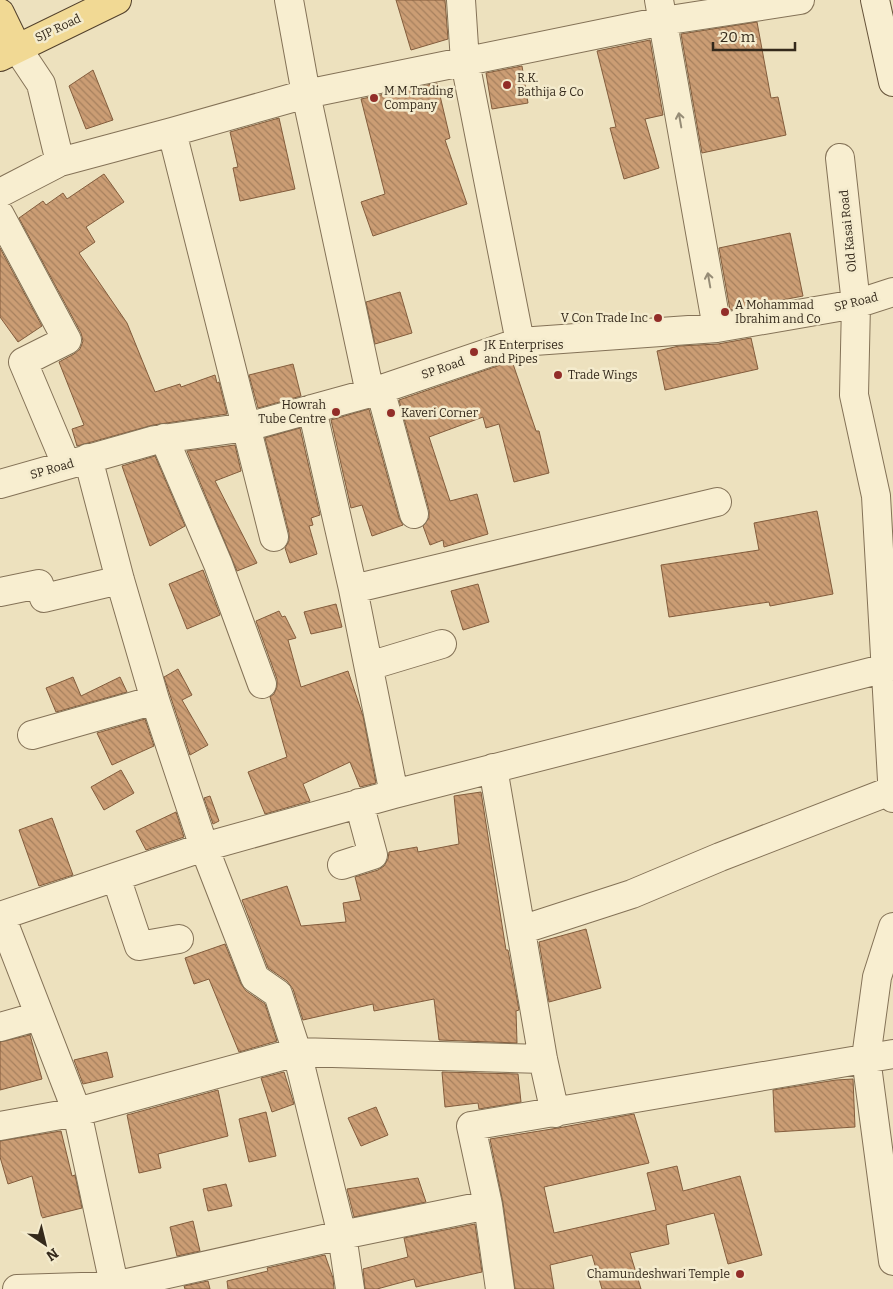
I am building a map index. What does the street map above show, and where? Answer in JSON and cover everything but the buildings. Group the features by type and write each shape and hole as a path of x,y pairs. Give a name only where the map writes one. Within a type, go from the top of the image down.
{"main road":[{"name":"SJP Road","path":"8,52 117,0"},
{"path":"0,13 8,52"}],"street":[{"path":"289,0 306,94 375,391 414,514"},
{"path":"461,0 465,62 520,342"},
{"path":"0,192 60,162 306,94 465,62 661,10 800,0"},
{"path":"875,0 893,82"},
{"path":"661,10 717,328"},
{"path":"8,52 41,84 60,162"},
{"path":"172,132 274,537"},
{"name":"Old Kasai Road","path":"840,158 856,304 854,395 876,496 886,668 891,715 893,798"},
{"path":"0,215 67,340 22,362 77,461 120,580 155,700 204,847 255,978 278,994 297,1052 342,1235 350,1289"},
{"name":"SP Road","path":"0,484 155,440 247,427 375,391 520,342 717,328 856,304 893,292"},
{"path":"312,409 353,589 394,794"},
{"path":"164,438 218,564 262,684"},
{"path":"353,589 717,502"},
{"path":"0,592 39,584 44,598 120,580"},
{"path":"369,666 442,644"},
{"path":"115,1288 77,1112 38,1016 1,916 204,847 493,768 886,668"},
{"path":"32,735 155,700"},
{"path":"493,768 543,1059 555,1113"},
{"path":"521,930 632,894 720,857 893,790"},
{"path":"342,865 373,854 359,804"},
{"path":"116,877 139,946 179,939"},
{"path":"893,927 877,977 866,1058 893,1261"},
{"path":"0,1026 38,1016"},
{"path":"0,1126 77,1112 297,1052 543,1059"},
{"path":"500,1289 488,1205 471,1126 893,1054"},
{"path":"17,1289 115,1288 342,1235 488,1205"}],"place":[{"name":"R.K. Bathija & Co","path":"507,85"},
{"name":"M M Trading Company","path":"374,98"},
{"name":"A Mohammad Ibrahim and Co","path":"725,312"},
{"name":"V Con Trade Inc","path":"658,318"},
{"name":"JK Enterprises and Pipes","path":"474,352"},
{"name":"Trade Wings","path":"558,375"},
{"name":"Howrah Tube Centre","path":"336,412"},
{"name":"Kaveri Corner","path":"391,413"},
{"name":"Chamundeshwari Temple","path":"740,1274"}]}
